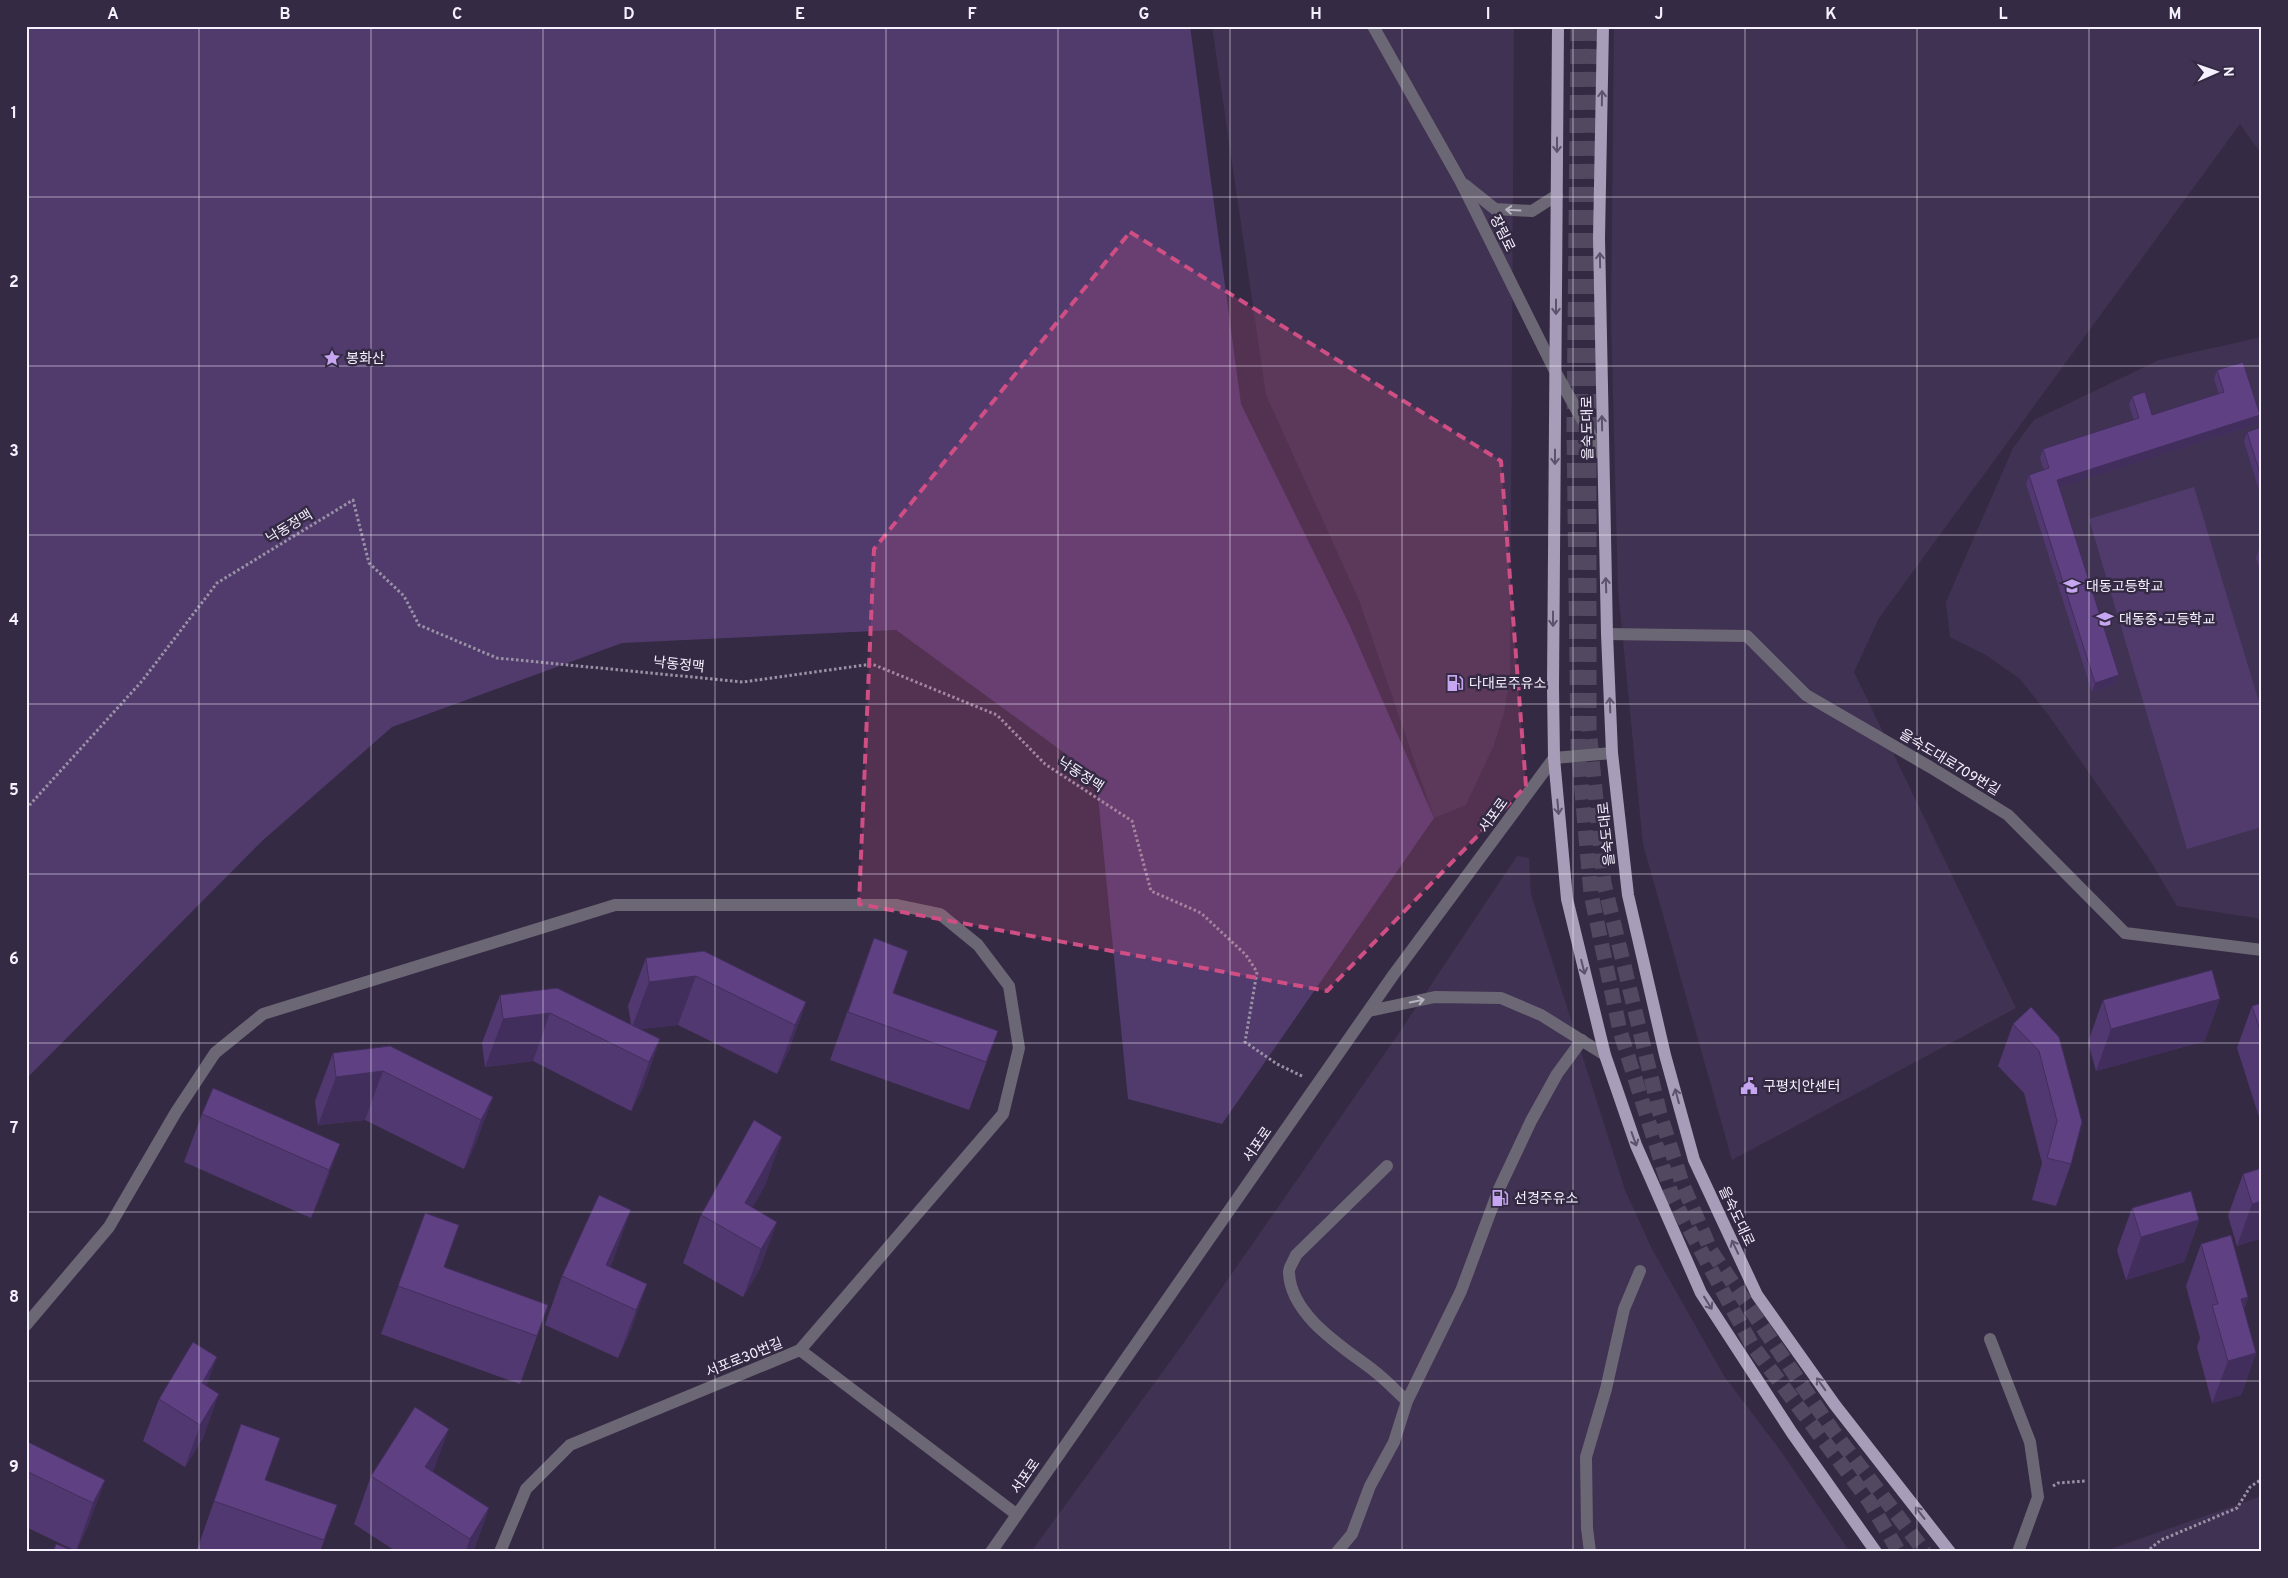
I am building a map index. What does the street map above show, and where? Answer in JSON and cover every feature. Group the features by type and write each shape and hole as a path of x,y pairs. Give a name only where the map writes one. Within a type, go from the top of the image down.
{"main road":[{"path":"1558,26 1554,758 1567,900 1605,1055 1636,1145 1701,1293 1792,1433 1876,1552"},
{"name":"을숙도대로","path":"1603,26 1600,238 1602,455 1607,634 1612,753 1628,895 1665,1055 1694,1160 1757,1295 1835,1405 1950,1552"}],"street":[{"name":"장림로","path":"1373,26 1461,182 1556,373 1602,455"},
{"path":"1461,182 1495,209 1532,211 1557,195"},
{"name":"을숙도대로709번길","path":"1607,634 1747,636 1806,695 2008,815 2125,933 2262,950"},
{"path":"1554,758 1612,753"},
{"name":"서포로","path":"991,1552 1394,974 1554,758"},
{"path":"26,1325 109,1227 176,1112 214,1053 263,1014 615,905 897,905 940,914 978,945 1009,986 1019,1048 1003,1114 800,1350"},
{"path":"1370,1011 1435,997 1502,998 1541,1014 1605,1055"},
{"path":"1337,1552 1352,1534 1370,1486 1394,1442 1407,1402 1461,1291 1499,1189 1527,1129 1556,1074 1582,1040"},
{"path":"1387,1166 1296,1256 1288,1271 1291,1286 1303,1310 1332,1342 1374,1371 1407,1402"},
{"path":"1590,1552 1587,1528 1586,1457 1606,1389 1624,1308 1640,1271"},
{"path":"1990,1339 2030,1442 2038,1497 2018,1552"},
{"name":"서포로30번길","path":"500,1552 526,1490 570,1445 800,1350 1016,1514"}],"path":[{"name":"낙동정맥","path":"26,810 142,681 216,583 353,500 369,563 404,596 419,625 497,658 743,682 872,664 997,715 1045,764 1132,822 1150,890 1202,913 1246,954 1257,972 1245,1042 1277,1064 1318,1084"},
{"path":"2146,1552 2161,1540 2237,1508 2250,1487 2262,1479"},
{"path":"2038,1497 2058,1483 2085,1481"}],"highlighted area":[{"path":"1130,232 1501,461 1526,786 1327,991 859,904 874,549"}],"shaded area":[{"path":"26,26 1190,26 1241,404 1350,626 1434,818 1222,1124 1128,1099 1096,776 896,630 622,643 392,727 262,841 26,1079"},
{"path":"1212,26 1514,26 1510,678 1504,713 1494,745 1466,805 1434,818 1359,600 1266,395"},
{"path":"1614,26 2262,26 2262,155 2240,124 1879,618 1854,672 2016,1008 1732,1160 1643,844 1618,590 1611,317"},
{"name":"대동중•고등학교","path":"2262,337 2262,919 2177,906 2148,857 2047,713 2020,679 1986,655 1950,637 1946,602 2013,448 2034,420 2159,360"},
{"path":"2194,487 2262,712 2262,827 2187,849 2089,519"},
{"path":"1517,856 1529,858 1531,894 1625,1190 1652,1249 1724,1376 1780,1450 1850,1552 1031,1552 1183,1344 1399,1033"},
{"path":"2262,1496 2262,1552 2102,1552"}],"building":[{"name":"대동고등학교","path":"2243,362 2260,415 2057,480 2119,675 2095,683 2029,475 2049,468 2043,449 2139,418 2132,396 2145,392 2152,415 2224,392 2217,370"},
{"path":"2262,427 2262,480 2247,432"},
{"path":"2262,548 2262,559 2259,549"},
{"path":"874,938 908,951 893,993 998,1031 986,1062 848,1012"},
{"path":"704,951 806,1002 795,1025 696,976 649,982 646,958"},
{"path":"2212,970 2220,999 2111,1029 2103,1000"},
{"path":"557,988 660,1039 649,1062 550,1013 503,1019 500,995"},
{"path":"2262,1003 2262,1036 2252,1006"},
{"path":"2031,1007 2059,1037 2082,1122 2071,1164 2047,1158 2057,1121 2039,1051 2013,1024"},
{"path":"390,1046 493,1097 481,1120 383,1071 336,1077 333,1053"},
{"path":"213,1088 340,1144 329,1170 202,1114"},
{"path":"754,1120 782,1137 745,1203 777,1222 761,1249 701,1215"},
{"path":"2262,1168 2262,1201 2252,1204 2243,1174"},
{"path":"2191,1191 2199,1220 2141,1237 2132,1208"},
{"path":"599,1195 631,1210 606,1265 647,1284 636,1310 562,1276"},
{"path":"425,1213 459,1225 444,1267 548,1305 537,1336 398,1286"},
{"path":"2231,1235 2248,1297 2241,1299 2256,1353 2228,1361 2212,1305 2218,1304 2201,1244"},
{"path":"193,1342 217,1357 202,1383 219,1394 200,1425 159,1399"},
{"path":"415,1407 449,1429 425,1467 489,1508 470,1539 371,1476"},
{"path":"241,1424 280,1438 265,1480 337,1505 324,1540 214,1501"},
{"path":"26,1441 105,1480 93,1503 26,1471"},
{"path":"56,1544 76,1552 53,1552"}],"tunnel":[{"path":"1578,26 1574,429 1578,747 1591,894 1620,1031 1673,1199 1752,1345 1869,1501 1899,1552"},
{"path":"1592,26 1589,197 1589,728 1604,883 1660,1114 1682,1183 1711,1251 1833,1431 1925,1552"}],"place":[{"name":"봉화산","path":"332,358"},
{"name":"대동고등학교","path":"2072,586"},
{"name":"대동중•고등학교","path":"2105,619"},
{"name":"다대로주유소","path":"1455,683"},
{"name":"구평치안센터","path":"1749,1086"},
{"name":"선경주유소","path":"1500,1198"}]}
